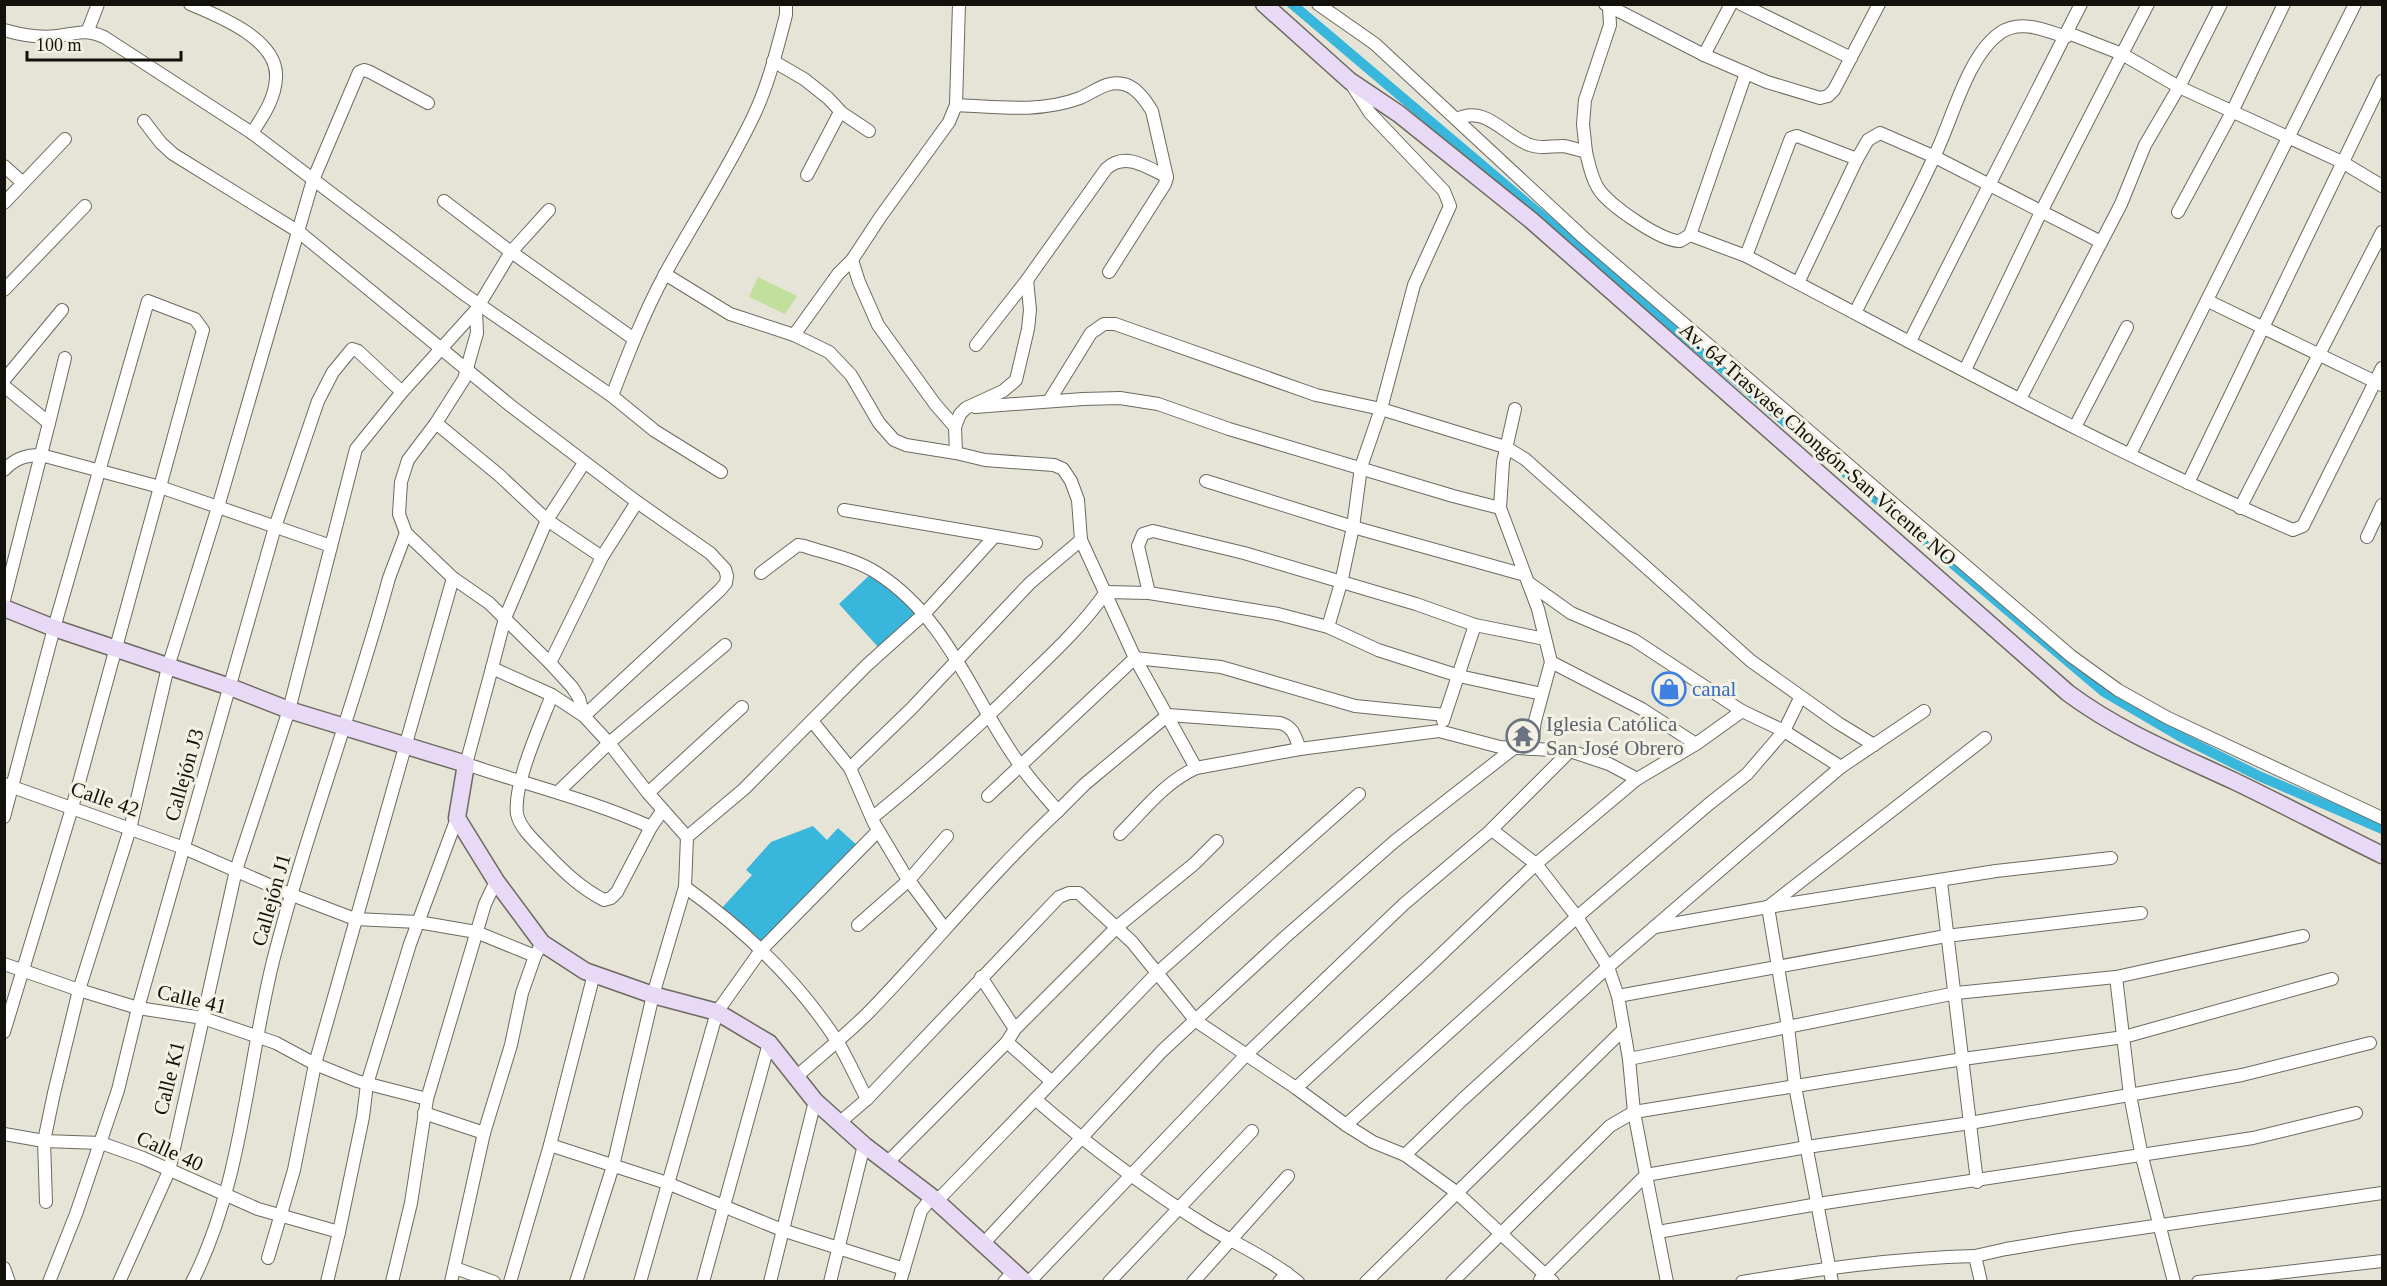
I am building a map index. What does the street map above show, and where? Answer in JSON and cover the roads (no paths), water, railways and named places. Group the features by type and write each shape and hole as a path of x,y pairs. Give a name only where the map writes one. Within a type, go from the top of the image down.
{"street":[{"path":"88,30 98,4"},
{"path":"190,4 252,34 274,64 277,76 275,89 270,104 252,133"},
{"path":"612,396 634,339 665,274 702,212 754,116 767,84 786,15 786,4"},
{"path":"794,335 838,273 852,260 949,122 956,105 959,4"},
{"name":"Av. 64 Trasvase Chongón-San Vicente NO","path":"1264,4 1350,81 1399,114 1532,221 2006,640 2094,713 2149,743 2235,782 2382,855"},
{"path":"1318,4 1328,14 1375,44 1593,246 2071,656 2118,690 2168,717 2382,818"},
{"path":"1704,55 1731,4"},
{"path":"1741,4 1851,58"},
{"path":"1910,341 2081,4"},
{"path":"1965,370 2042,210 2148,4"},
{"path":"2020,399 2121,204 2145,145 2179,87 2221,4"},
{"path":"2178,212 2232,112 2284,4"},
{"path":"2130,454 2355,4"},
{"path":"1607,6 1704,55 1746,73 1820,98 1828,96 1834,90 1876,6"},
{"path":"1607,6 1610,25 1585,100 1583,124 1586,152 1597,187 1616,208 1675,241 1690,235 1746,256 2020,399 2240,508 2293,530 2303,526 2379,383 2382,368"},
{"path":"1854,313 1935,157 1976,58 2001,32 2018,26 2034,27 2067,35 2122,54 2179,87 2342,162 2382,186"},
{"path":"4,30 20,35 56,37 88,30 104,37 252,133 478,306 612,396 655,432 721,472"},
{"path":"773,61 804,79 828,98 840,112 869,131"},
{"path":"46,1202 44,1141 80,990 130,829 168,667 218,507 313,180 359,72 364,70 370,72 428,103"},
{"path":"1690,235 1746,73"},
{"path":"1328,627 1341,583 1353,527 1361,467 1381,409 1414,285 1450,206 1444,191 1377,121 1350,81"},
{"path":"2188,483 2382,81"},
{"path":"956,105 1060,104 1080,98 1109,83 1128,85 1146,102 1152,111 1167,177 1165,184 1110,272"},
{"path":"807,175 840,112"},
{"path":"1457,119 1469,115 1481,116 1528,145 1541,148 1564,146 1586,152"},
{"path":"144,121 173,154 299,232 511,406 584,463 710,553 724,568 727,576 726,583 584,716"},
{"path":"1798,283 1857,159 1868,140 1880,133 1990,184 2101,242"},
{"path":"1746,256 1791,138 1797,136 1857,159"},
{"path":"4,203 65,140"},
{"path":"976,345 1027,280 1112,163 1119,160 1131,160 1167,177"},
{"path":"4,166 23,183"},
{"path":"444,201 511,252 634,339"},
{"path":"4,290 85,206"},
{"name":"Calle K1","path":"119,1281 169,1171 236,870 289,710 356,449 402,392 478,306 511,252 549,210"},
{"path":"2240,508 2382,232"},
{"path":"852,260 878,325 935,404 955,427"},
{"path":"665,274 730,314 794,335 829,352 851,375 879,423 894,440 906,446 956,453 985,460 1054,465 1063,469 1071,481 1078,500 1082,540 1135,658 1196,768"},
{"path":"956,453 955,427 966,408 1003,391 1016,380 1028,328 1030,309 1027,280"},
{"path":"4,817 9,786 148,301 195,320 203,330 72,808 4,1032"},
{"path":"2208,301 2379,383"},
{"path":"478,306 477,333 464,379 436,423 408,460 401,482 399,514 406,533 453,578 489,603 572,687 579,698 584,716"},
{"path":"4,380 62,310"},
{"path":"1049,401 1091,333 1104,324 1115,324 1307,392 1381,409 1505,447 1525,459 1751,661 1800,698 1874,745"},
{"path":"2075,427 2127,327"},
{"name":"Callejón J3","path":"49,1281 76,1214 118,1090 138,1008 274,527 318,401 333,372 352,349 358,351 402,392"},
{"path":"4,600 65,358"},
{"path":"4,386 49,423"},
{"path":"966,408 1120,398 1158,404 1229,429 1500,508"},
{"path":"1515,409 1505,447 1500,508 1527,579 1551,662 1535,721 1531,749"},
{"path":"436,423 499,475 547,520 602,557"},
{"path":"4,470 12,462 27,455 42,455 160,487 331,546"},
{"path":"327,1281 363,1117 368,1084 418,922 457,818 466,764 505,618 547,520 584,463"},
{"path":"1206,482 1527,579 1570,613 1634,640 1742,711 1785,731 1841,767"},
{"path":"550,663 602,557 637,502"},
{"path":"2367,537 2382,505"},
{"path":"844,510 1036,543"},
{"path":"1149,593 1138,546 1143,534 1153,531 1244,553 1416,604 1475,625 1545,639"},
{"name":"Callejón J1","path":"192,1281 225,1196 273,960 389,578 406,533"},
{"path":"687,837 744,789 867,665 925,613 994,537"},
{"path":"850,768 958,660 1030,583 1082,540"},
{"path":"761,573 792,548 804,546 861,564 878,574 925,613 958,660 1020,766 1058,811"},
{"path":"268,1258 294,1170 315,1064 375,846 391,802 404,746 453,578"},
{"path":"1106,592 1149,593 1278,614 1328,627 1378,650 1459,676 1542,694"},
{"path":"872,818 931,770 989,716 1089,617 1106,592"},
{"path":"4,609 230,687 289,710 558,792 651,827"},
{"path":"1439,731 1475,625"},
{"path":"558,792 609,743 725,645"},
{"path":"988,796 1135,658 1221,666 1355,706 1445,715"},
{"path":"1551,662 1642,709 1696,744"},
{"path":"492,668 552,695 584,716 687,837 685,886 653,995 613,1166 576,1281"},
{"path":"552,695 520,782 517,813 521,824 564,873 588,892 604,900 611,898 617,892 651,827 663,810"},
{"path":"1346,1125 1577,917 1709,804 1741,780 1785,731 1800,698"},
{"path":"648,793 742,707"},
{"path":"1296,1088 1536,864 1636,779 1696,744 1742,711"},
{"path":"1405,1155 1608,967 1841,767 1924,711"},
{"path":"797,1076 867,1014 1014,852 1085,784 1168,715 1280,723 1288,726 1293,732 1300,749"},
{"path":"812,721 850,768 878,831 909,880 945,928"},
{"path":"1120,834 1168,785 1196,768 1300,749 1439,731 1500,747 1570,751 1609,764 1636,779"},
{"path":"1768,907 1985,738"},
{"path":"983,1244 1162,1051 1284,938 1395,841 1514,748"},
{"path":"1029,1281 1246,1055 1404,904 1492,830 1570,751"},
{"name":"Calle 42","path":"9,786 184,848 292,895 355,919 418,922 476,932 538,949"},
{"path":"900,1281 921,1211 1035,1099 1156,974 1359,794"},
{"path":"457,818 538,949 585,971 653,995 717,1012 769,1043 797,1076 814,1101 864,1145 934,1199 983,1244 1014,1278"},
{"path":"1492,830 1536,864 1577,917 1608,967 1618,996 1629,1059 1634,1112 1667,1281"},
{"path":"640,1281 717,1012 761,950 878,831"},
{"path":"858,925 909,880 947,836"},
{"path":"887,1163 1007,1042 1015,1029 1118,926 1194,864 1217,841"},
{"path":"1654,928 1768,907 1996,872 2111,858"},
{"path":"392,1281 411,1203 427,1099 476,932 485,904 496,881"},
{"path":"1941,882 1977,1182"},
{"path":"685,886 761,950 799,992 837,1041 867,1099"},
{"path":"839,1124 867,1099 1059,897 1069,893 1080,893 1118,926 1196,1021 1296,1088 1346,1125 1373,1142 1405,1155 1456,1192 1545,1280 1646,1175 1807,1147 1970,1123 2242,1075 2370,1043"},
{"path":"1768,907 1779,967 1795,1086 1832,1281"},
{"path":"1618,996 1947,936 2141,913"},
{"path":"1629,1059 1956,993 2116,977 2303,936"},
{"path":"451,1281 484,1133 511,1045 522,993 538,949"},
{"name":"Calle 41","path":"4,964 138,1008 203,1018 276,1043 315,1064 368,1084 427,1099"},
{"path":"510,1281 550,1144 594,974"},
{"path":"981,977 1015,1029"},
{"path":"2116,977 2130,1095 2142,1157 2174,1281"},
{"path":"1452,1281 1610,1126 1634,1112 1963,1059 2124,1037 2332,979"},
{"path":"1365,1281 1623,1030"},
{"path":"1007,1042 1052,1081"},
{"path":"703,1281 769,1043"},
{"path":"1035,1099 1080,1138 1132,1175 1283,1277 1298,1281"},
{"path":"770,1281 814,1101"},
{"path":"424,1113 484,1133"},
{"path":"1658,1232 1818,1204 2142,1157 2253,1138 2356,1113"},
{"path":"1109,1281 1252,1131"},
{"name":"Calle 40","path":"4,1134 44,1141 101,1143 143,1158 225,1196 281,1217 339,1232"},
{"path":"550,1144 668,1183 782,1230 904,1269"},
{"path":"830,1281 864,1145"},
{"path":"1193,1281 1288,1176"},
{"path":"1742,1281 1929,1257 1975,1256 2017,1247 2382,1193"},
{"path":"1975,1256 1980,1281"},
{"path":"2198,1281 2382,1261"},
{"path":"4,1268 9,1281"},
{"path":"455,1268 494,1281"}],"water":[{"path":"876,569 917,609 907,624 879,648 839,604"},
{"path":"813,826 827,840 838,828 859,847 761,946 720,910 752,875 746,870 771,842"}],"waterway":[{"path":"1292,4 2104,692 2181,737 2259,776 2382,829"}],"place":[{"name":"canal","path":"1669,689"},
{"name":"Iglesia Católica San José Obrero","path":"1523,736"}]}
